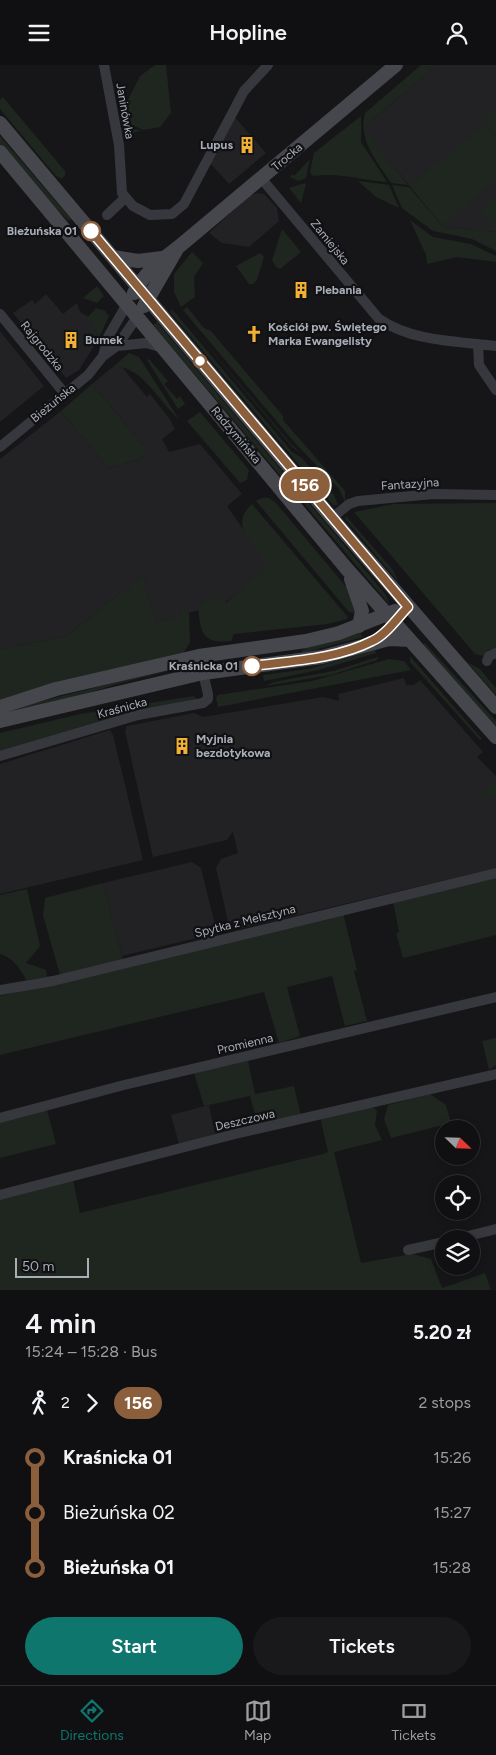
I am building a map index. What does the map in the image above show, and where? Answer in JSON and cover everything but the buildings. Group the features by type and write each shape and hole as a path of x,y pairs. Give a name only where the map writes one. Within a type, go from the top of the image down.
{"main road":[{"name":"Trocka","path":"127,304 144,275 162,258 178,248 396,65"},
{"name":"Radzymińska","path":"0,123 332,518 496,707"},
{"name":"Radzymińska","path":"0,152 127,304 160,347 346,568 496,737"},
{"name":"Trocka","path":"149,299 178,248"},
{"name":"Trocka","path":"113,257 138,261 162,258"},
{"name":"Bieżuńska","path":"137,317 149,299"},
{"path":"346,568 362,611 359,626"},
{"path":"0,707 56,689 199,656 306,641 390,617 408,607"},
{"path":"373,641 390,617"},
{"path":"0,721 204,673 322,657 373,641 390,639 410,640"}],"street":[{"name":"Janinówka","path":"104,65 119,145 121,187 125,198"},
{"path":"107,215 125,198 150,215 172,214 189,196 214,139 249,85 268,65"},
{"name":"Zamiejska","path":"261,178 379,319 405,334 496,346"},
{"name":"Bieżuńska","path":"103,356 108,337 127,304"},
{"name":"Rajgrodzka","path":"0,314 65,394"},
{"name":"Bieżuńska","path":"0,447 88,375 103,356 117,346 137,317"},
{"name":"Bieżuńska","path":"117,346 146,343 160,347"},
{"path":"478,343 477,356 479,365 496,390"},
{"name":"Fantazyjna","path":"332,518 349,504 358,501 433,494 496,495"},
{"path":"487,661 489,656 496,653"},
{"name":"Kraśnicka","path":"0,755 138,715 203,703 208,699 199,656"},
{"name":"Spytka z Melsztyna","path":"0,990 53,981 496,873"},
{"name":"Promienna","path":"0,1118 124,1085 496,997"},
{"name":"Deszczowa","path":"0,1195 235,1134 496,1073"},
{"path":"480,1233 496,1229"},
{"path":"408,1250 435,1244"}],"shaded area":[{"path":"155,65 166,65 171,113 160,127 143,130 125,122 128,100 140,76"},
{"path":"421,65 437,65 365,126 368,134 408,185 391,183 366,142 364,133 365,113"},
{"path":"437,65 496,65 496,232 443,227 367,134 365,126"},
{"path":"3,97 65,171 62,179 56,176 0,109 0,100"},
{"path":"496,109 496,134 484,120"},
{"path":"234,116 266,153 229,184 210,163"},
{"path":"361,116 361,142 387,182 341,176 313,176 310,172 314,153"},
{"path":"484,124 496,138 496,180 442,225 410,186"},
{"path":"124,125 141,131 123,135 120,130"},
{"path":"0,136 71,219 69,221 48,201 0,144"},
{"path":"310,159 306,178 299,181 290,177 292,174 294,176"},
{"path":"358,181 389,185 399,208 376,197"},
{"path":"306,184 301,203 289,188"},
{"path":"392,185 409,187 443,227 496,232 496,251 472,239 433,231 402,208"},
{"path":"264,194 277,208 279,221 249,247 222,243 209,233 250,195"},
{"path":"496,197 496,230 495,231 479,211"},
{"path":"410,220 433,237 471,244 496,256 496,262 457,257 427,264 426,255"},
{"path":"282,229 301,252 280,269 276,267 272,260"},
{"path":"192,252 203,263 194,277 195,297 181,307 174,292 174,274"},
{"path":"260,253 264,257 257,280 253,284 249,284 236,266"},
{"path":"97,286 104,296 97,303 83,298"},
{"path":"46,294 63,314 77,303 80,312 90,318 99,338 79,370 66,378 13,313 32,300 35,304"},
{"path":"187,307 204,328 211,331 283,416 283,420 345,491 345,502 339,489 295,443 183,310"},
{"path":"96,308 105,311 109,316 99,338 88,317"},
{"path":"172,309 292,452 302,458 334,495 338,505 333,505 170,312"},
{"path":"176,309 292,445 302,454 292,447"},
{"path":"157,322 386,595 389,604 153,325"},
{"path":"0,331 44,386 0,422"},
{"path":"129,353 139,357 179,419 134,372 114,366"},
{"path":"149,359 168,381 164,384 177,399 180,396 185,404 178,409 147,360"},
{"path":"114,366 121,366 147,397 150,394 169,418 175,429 162,439 169,452 200,444 242,494 227,506 270,568 224,603 157,622 144,582 149,570 67,636 0,649 0,459 61,411 108,468 138,460 148,451 92,384"},
{"path":"92,384 148,451 138,460 108,468 61,411"},
{"path":"200,412 249,470 247,480 240,483 187,421"},
{"path":"262,498 269,498 276,503 354,596 356,614 348,611 256,501"},
{"path":"496,503 496,649 488,650 483,656 475,654 354,512 394,504"},
{"path":"252,504 347,616 347,619 328,624 234,634 231,641 214,641 205,635 200,624 198,608 212,596 221,602 227,602 266,567 263,559 243,529 242,521"},
{"path":"346,516 393,570 398,581 430,619 345,519"},
{"path":"150,569 144,582 157,622 181,615 182,609 189,613 190,642 183,654 0,702 0,649 67,636"},
{"path":"358,631 363,637 303,653 302,650"},
{"path":"425,643 496,721 496,727 423,644"},
{"path":"375,650 376,653 319,670 264,681 263,675 308,669"},
{"path":"410,656 482,739 480,740 410,662"},
{"path":"378,657 377,660 331,675 265,686 274,682 333,671"},
{"path":"389,659 404,661 411,670 218,707 216,698 218,695 312,681"},
{"path":"467,662 480,669 496,688 496,695"},
{"path":"183,667 113,685 68,700 0,716 0,712 167,669"},
{"path":"404,678 406,685 414,685 420,680 483,752 477,757 496,776 496,868 235,930 229,926 216,868 221,859 238,853 233,832 227,840 153,857 125,731 127,726 194,713 203,717 323,697 339,701 338,694"},
{"path":"194,696 197,700 126,713 0,751 0,733 80,714"},
{"path":"110,730 113,735 143,860 0,894 0,764"},
{"path":"496,782 496,795 473,800"},
{"path":"192,862 201,868 217,933 122,956 103,883"},
{"path":"496,877 496,935 403,958 396,933 399,932 393,901"},
{"path":"103,883 123,960 60,975 43,915 45,898"},
{"path":"27,889 40,946 26,963 46,970 47,977 26,980 16,964 0,954 0,895"},
{"path":"343,913 357,970 354,971 367,1021 345,1026 332,976 287,987 300,1036 279,1043 264,992 0,1055 0,996"},
{"path":"496,1038 496,1065 489,1070 482,1041"},
{"path":"248,1061 255,1094 294,1086 301,1116 258,1125 250,1096 204,1106 194,1073"},
{"path":"430,1094 446,1105 450,1120 435,1120 435,1127 391,1138 384,1119 388,1105"},
{"path":"209,1105 215,1134 179,1144 171,1115"},
{"path":"372,1107 377,1110 375,1125 382,1140 334,1152 361,1263 412,1254 431,1259 435,1275 437,1275 442,1288 485,1273 491,1290 0,1290 0,1200 73,1180 80,1213 323,1154 328,1152 320,1117"},
{"path":"47,1110 56,1144 0,1158 0,1123"}],"bus line":[{"name":"156","path":"91,231 408,607 384,633 373,641 322,657 252,666"}],"place":[{"name":"Lupus","path":"247,145"},
{"name":"Bieżuńska 01","path":"91,231"},
{"name":"Plebania","path":"301,290"},
{"name":"Kościół pw. Świętego Marka Ewangelisty","path":"254,334"},
{"name":"Bumek","path":"71,340"},
{"name":"Kraśnicka 01","path":"252,666"},
{"name":"Myjnia bezdotykowa","path":"182,746"}]}
